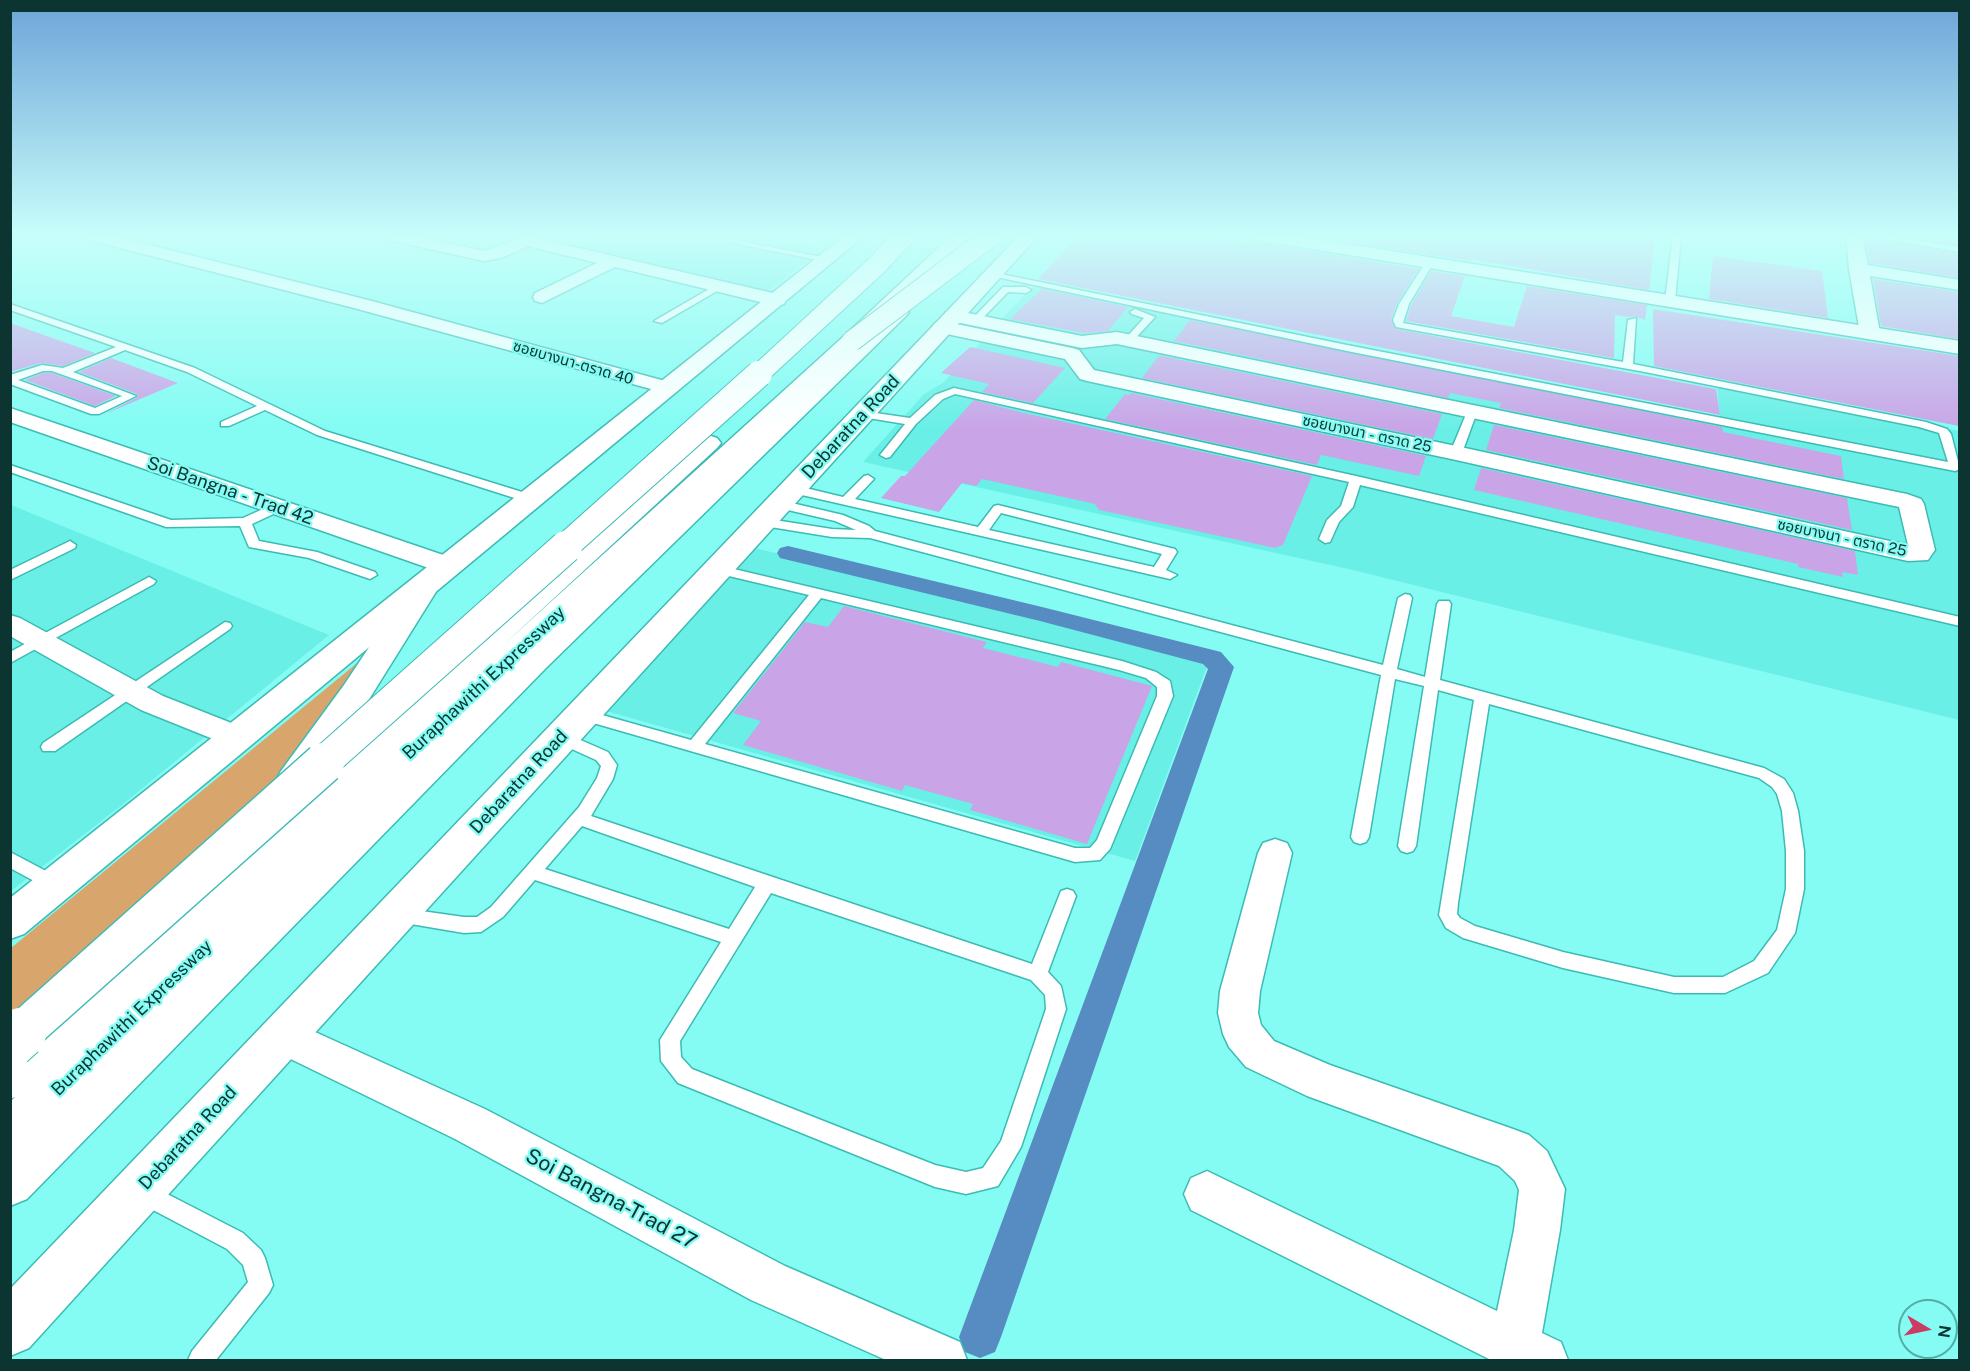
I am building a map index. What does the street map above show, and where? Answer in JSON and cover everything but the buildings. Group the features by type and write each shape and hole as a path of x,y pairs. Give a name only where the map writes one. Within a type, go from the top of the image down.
{"main road":[{"path":"10,922 777,300"},
{"path":"10,1043 745,387 839,300"},
{"path":"10,1038 844,300"},
{"name":"Buraphawithi Expressway","path":"10,1078 863,300"},
{"name":"Buraphawithi Expressway","path":"10,1134 508,658 895,300"},
{"path":"852,341 906,300"},
{"path":"10,1182 535,661 911,300"},
{"name":"Debaratna Road","path":"10,1329 581,714 862,414 956,321 972,300"},
{"path":"1664,300 1959,348"},
{"path":"279,801 356,693 424,586"}],"street":[{"name":"ซอยบางนา-ตราด 40","path":"345,300 669,388"},
{"path":"1864,300 1870,333"},
{"path":"956,321 1043,341"},
{"path":"956,321 1043,341"},
{"name":"ซอยบางนา - ตราด 25","path":"1114,338 1129,340 1907,501 1913,507 1922,550 1919,554 1908,552 1087,375 1072,354 1043,341 1082,342 1114,338"},
{"name":"Soi Bangna - Trad 42","path":"14,418 449,566"},
{"path":"10,624 131,689 152,703 238,738"},
{"path":"1207,1194 1529,1354 1542,1189 1531,1166 1513,1150 1322,1082 1260,1054 1243,1034 1238,1013 1240,991 1275,853"},
{"name":"Soi Bangna-Trad 27","path":"282,1035 470,1124 768,1283 942,1360"}],"lane":[{"path":"659,321 696,300"},
{"path":"956,321 989,300"},
{"path":"1072,300 1150,316 1129,340"},
{"path":"1114,300 1404,360 1955,467 1947,436 1922,423 1400,325 1398,320 1406,300"},
{"path":"10,307 191,370 321,433 531,499"},
{"path":"1628,366 1633,320"},
{"path":"63,372 125,347"},
{"path":"42,368 53,368 132,396 94,412 10,379 42,368"},
{"path":"886,455 912,422 939,397 954,392 1356,480 1959,622"},
{"path":"225,424 266,406"},
{"path":"1456,453 1472,412"},
{"path":"862,414 912,422"},
{"path":"10,468 170,524 245,522 278,507"},
{"path":"846,501 868,478"},
{"path":"1325,539 1334,519 1347,507 1356,480"},
{"path":"778,505 846,501 981,532 1164,574 1170,552 998,509 981,532"},
{"path":"778,505 832,533 870,534 1389,672 1482,697 1764,774 1778,783 1785,793 1795,851 1795,890 1786,933 1761,967 1725,985 1674,986 1563,960 1470,932 1453,924 1448,915 1449,903 1482,697"},
{"path":"778,505 839,518 865,529 870,534"},
{"path":"245,522 254,544 312,555 370,574"},
{"path":"10,576 70,545"},
{"path":"581,714 1075,855 1094,855 1104,844 1165,696 1165,685 1151,675 1122,666 717,569"},
{"path":"10,658 148,581"},
{"path":"694,747 818,593"},
{"path":"1360,837 1389,672 1405,598"},
{"path":"1407,846 1444,604"},
{"path":"49,747 225,626"},
{"path":"395,915 464,925 481,924 497,912 578,818 605,779 609,765 602,756 560,737"},
{"path":"578,818 767,884 1038,974 1054,992 1056,1009 1011,1147 990,1178 966,1183 936,1176 685,1076 671,1061 670,1040 767,884"},
{"path":"10,859 56,885"},
{"path":"532,872 734,938"},
{"path":"1038,974 1067,896"},
{"path":"139,1191 235,1241 253,1258 261,1285 201,1360"}],"shaded area":[{"path":"1020,300 1131,300 1720,419 1717,383 1959,431 1959,720 1353,570 863,462 924,394 944,382"},
{"path":"11,505 329,635 122,805 11,891"},
{"path":"755,548 1209,661 1135,861 599,709"},
{"path":"368,654 297,765 11,1026 11,948"}],"waterway":[{"path":"788,553 1042,614 1212,658 1221,667 980,1337"}]}
